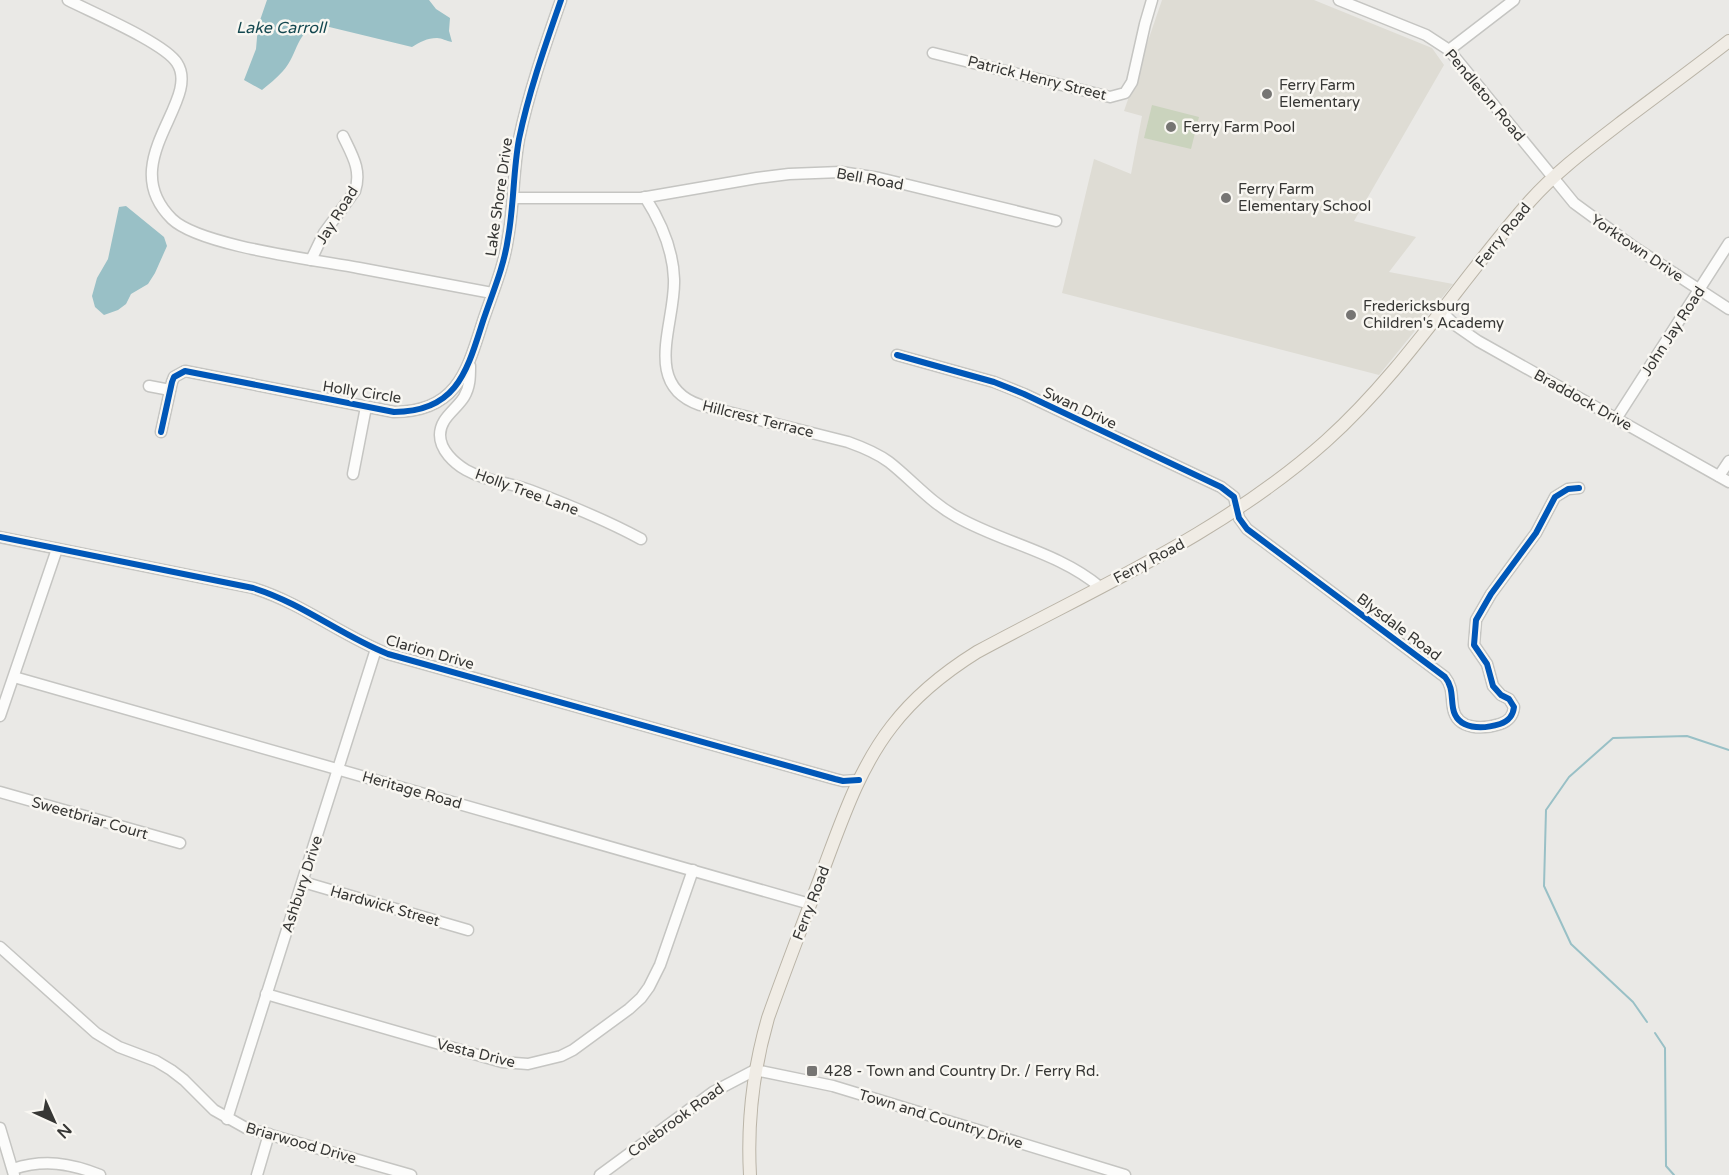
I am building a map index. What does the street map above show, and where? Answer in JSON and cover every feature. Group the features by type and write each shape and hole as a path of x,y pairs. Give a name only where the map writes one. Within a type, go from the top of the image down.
{"main road":[{"name":"Ferry Road","path":"750,1175 749,1124 755,1070 768,1018 859,780 891,726 923,692 977,652 1183,543 1238,509 1300,463 1357,411 1398,366 1507,228 1552,178 1582,152 1728,44"}],"street":[{"path":"68,0 159,46 177,62 181,70 182,86 155,153 152,173 158,198 170,217 179,225 199,235 311,260 492,293"},
{"name":"Lake Shore Drive","path":"492,293 508,239 514,170 526,107 561,0"},
{"name":"Patrick Henry Street","path":"933,52 1110,97 1120,96 1125,93 1133,80 1152,0"},
{"name":"Pendleton Road","path":"1339,0 1426,35 1449,50 1552,178"},
{"path":"1449,50 1514,0"},
{"name":"Jay Road","path":"311,260 324,233 355,191 358,183 357,167 343,136"},
{"name":"Bell Road","path":"645,197 766,177 841,172 879,178 1056,221"},
{"name":"Yorktown Drive","path":"1552,178 1584,212 1729,309"},
{"path":"513,198 645,197"},
{"name":"Hillcrest Terrace","path":"645,197 661,225 673,266 674,292 665,362 673,386 685,398 700,405 848,442 866,449 888,462 927,496 956,517 1063,562 1100,587"},
{"name":"John Jay Road","path":"1616,418 1729,243"},
{"name":"Holly Circle","path":"170,390 174,377 180,372 191,371 366,407 406,412 429,406 447,395 462,378 471,360 492,293"},
{"name":"Braddock Drive","path":"1442,312 1469,336 1724,479"},
{"name":"Swan Drive","path":"897,355 994,382 1024,394 1221,487 1234,497 1238,509"},
{"name":"Holly Tree Lane","path":"471,360 467,391 460,403 445,418 440,432 442,445 453,461 476,475 532,491 613,524 641,539"},
{"path":"149,386 170,390 161,432"},
{"path":"353,474 366,407"},
{"path":"1724,479 1729,461"},
{"name":"Blysdale Road","path":"1238,509 1239,518 1247,529 1445,677 1451,688 1453,709 1460,721 1471,727 1486,728 1509,719 1514,706 1493,686 1487,664 1474,645 1476,620 1491,594 1536,533 1552,502 1561,493 1579,488"},
{"name":"Clarion Drive","path":"0,537 263,591 293,603 376,649 679,737 843,781 859,780"},
{"path":"0,716 57,549"},
{"name":"Ashbury Drive","path":"227,1119 376,649"},
{"name":"Heritage Road","path":"14,677 810,904"},
{"name":"Sweetbriar Court","path":"0,792 180,843"},
{"name":"Vesta Drive","path":"266,994 502,1062 528,1064 551,1060 573,1050 629,1009 649,987 660,965 693,870"},
{"name":"Hardwick Street","path":"303,882 468,930"},
{"name":"Briarwood Drive","path":"0,947 96,1033 119,1047 156,1061 171,1070 209,1106 227,1119 246,1128 382,1171 411,1175"},
{"name":"Colebrook Road","path":"600,1175 713,1092 755,1070"},
{"name":"Town and Country Drive","path":"755,1070 833,1086 1125,1175"},
{"path":"0,1128 13,1172 37,1163 57,1163 78,1166 100,1175"},
{"path":"257,1175 269,1134"}],"shaded area":[{"name":"Ferry Farm Elementary School","path":"1162,0 1314,0 1432,48 1444,65 1354,221 1416,237 1389,272 1453,284 1379,375 1062,293 1094,159 1131,174 1142,116 1124,111"}],"green space":[{"name":"Ferry Farm Pool","path":"1152,105 1199,117 1191,149 1144,138"}],"water":[{"name":"Lake Carroll","path":"267,0 429,0 436,9 450,18 449,31 452,42 433,38 412,47 321,25 306,32 288,64 262,90 244,80 256,49 258,26"},
{"path":"126,206 164,237 167,246 148,284 131,294 126,304 118,310 104,315 95,307 92,296 97,278 108,259 119,207"}],"waterway":[{"path":"1647,1022 1633,1002 1571,944 1544,886 1546,810 1569,777 1613,738 1687,736 1729,750"},
{"path":"1655,1033 1665,1048 1666,1166 1674,1175"}],"cycle path":[{"path":"161,432 172,382 174,377 185,371 394,412 415,410 432,405 446,396 456,385 471,356 504,259 510,226 519,139 532,86 561,0"},
{"path":"897,355 994,382 1024,394 1221,487 1234,497 1239,518 1247,529 1445,677 1451,688 1456,715 1460,721 1472,726 1486,727 1503,723 1510,718 1514,707 1509,699 1501,695 1493,686 1487,664 1474,645 1476,620 1491,594 1536,533 1555,497 1568,489 1579,488"},
{"path":"0,537 253,588 289,602 388,654 835,779 859,780"}],"place":[{"name":"Ferry Farm Elementary","path":"1267,94"},
{"name":"Ferry Farm Pool","path":"1171,127"},
{"name":"Ferry Farm Elementary School","path":"1226,198"},
{"name":"Fredericksburg Children's Academy","path":"1351,315"},
{"name":"428 - Town and Country Dr. / Ferry Rd.","path":"812,1071"}]}
